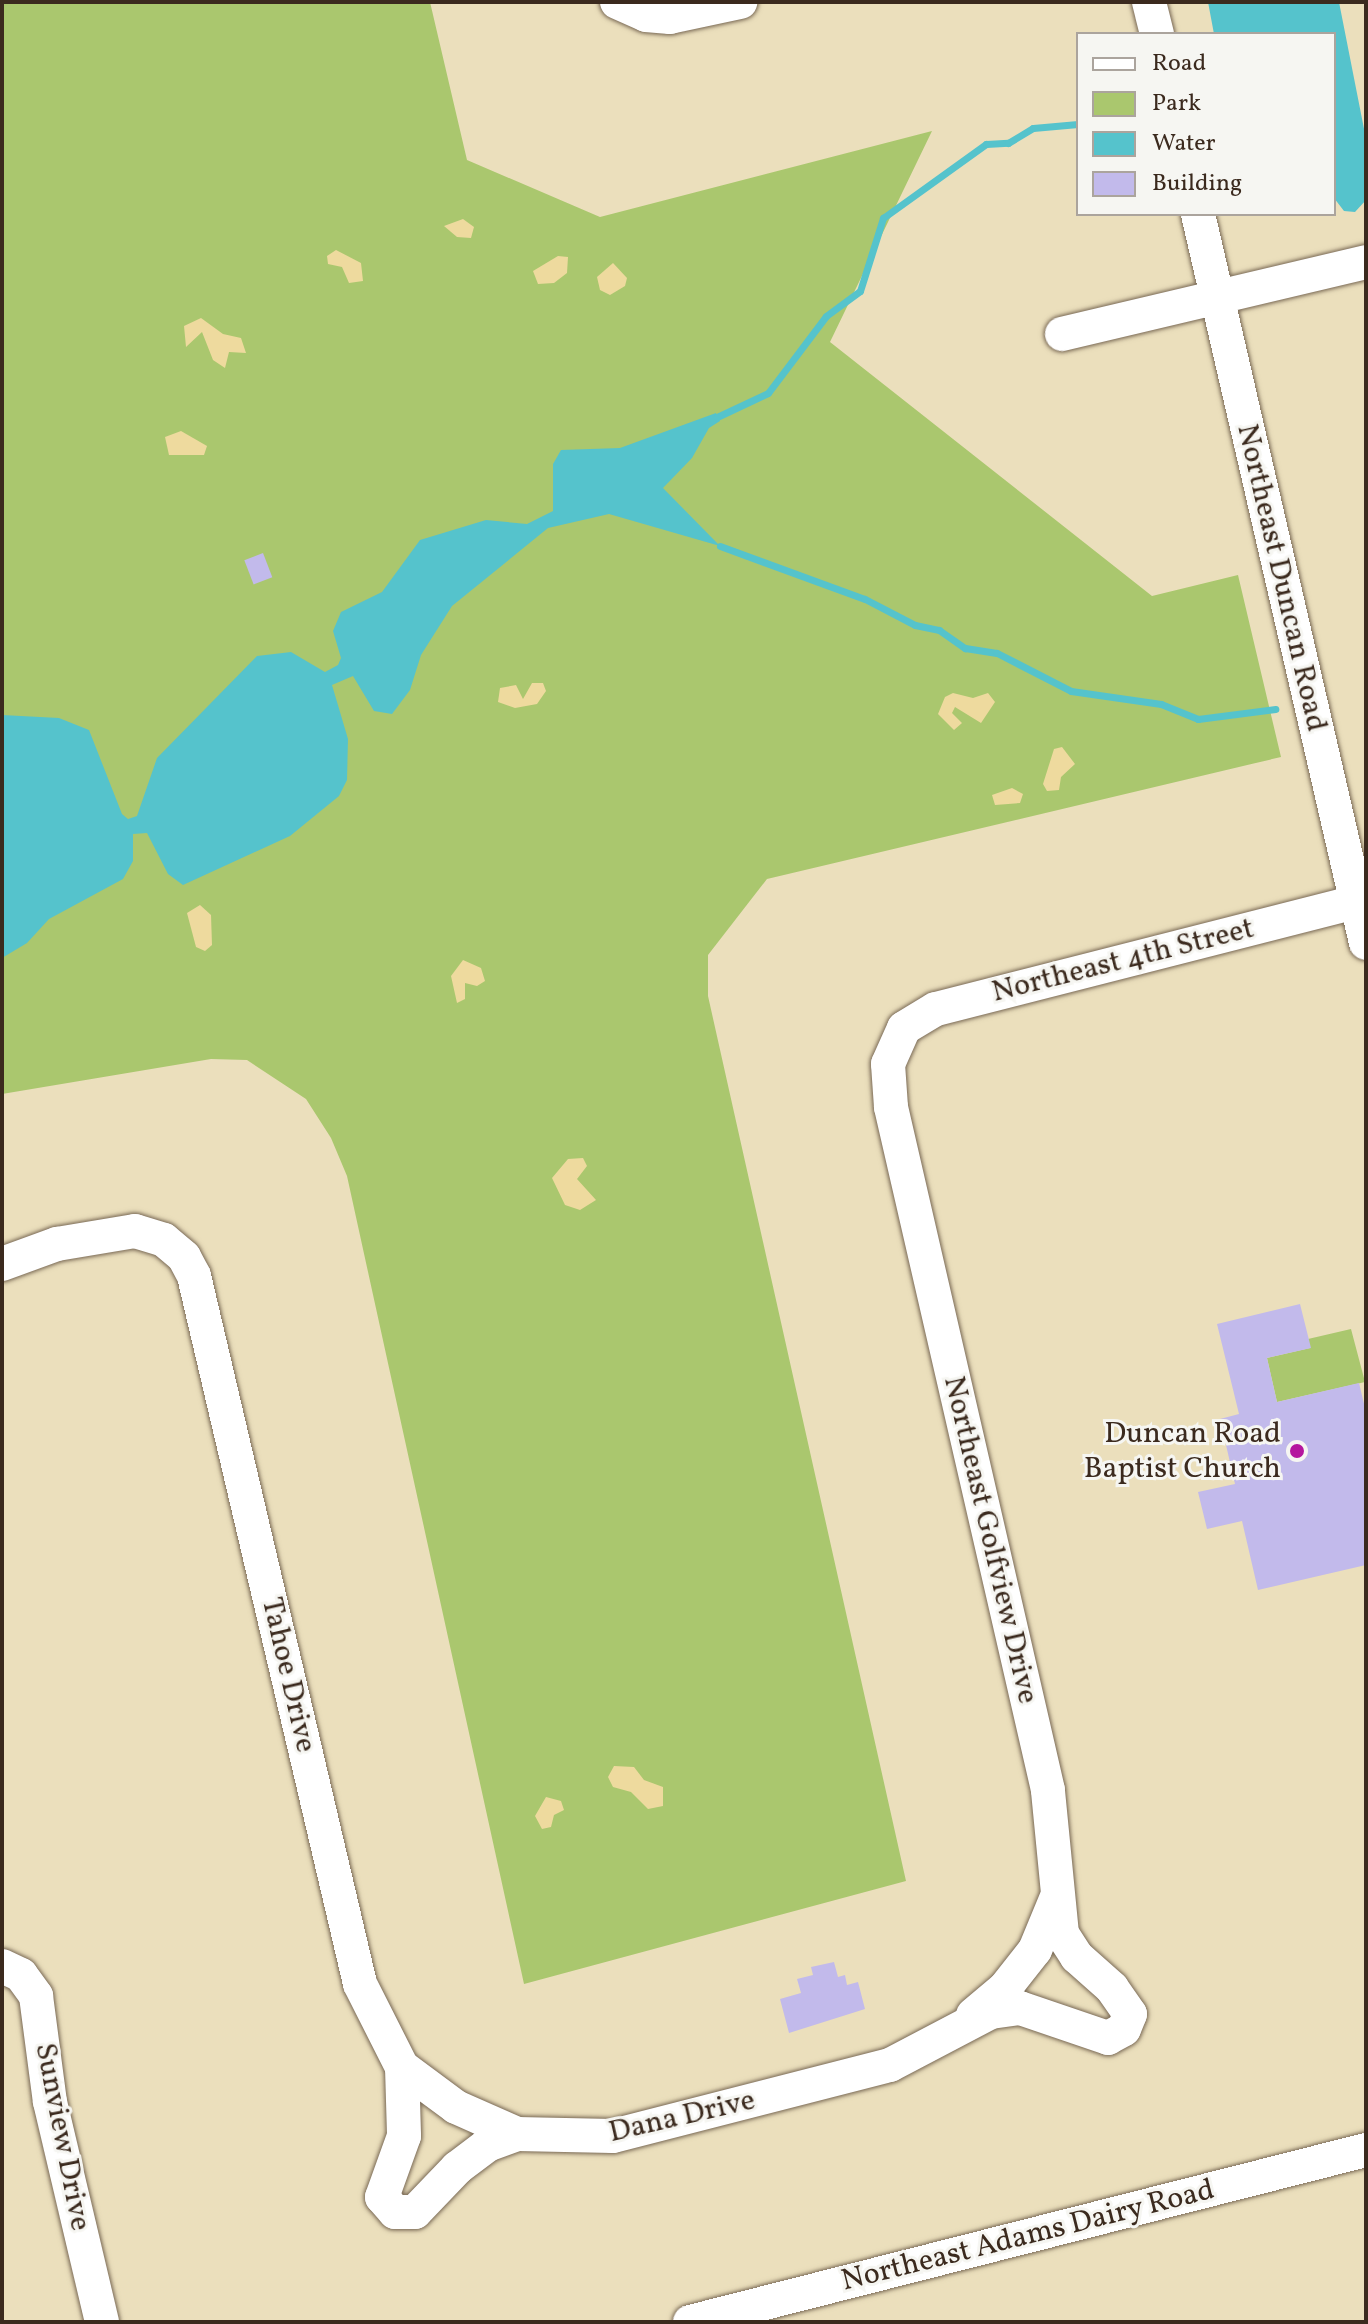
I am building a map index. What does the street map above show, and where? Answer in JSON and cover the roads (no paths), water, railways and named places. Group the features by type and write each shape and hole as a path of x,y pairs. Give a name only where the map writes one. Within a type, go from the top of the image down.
{"street":[{"path":"631,9 670,17 740,2"},
{"path":"1149,2 1156,32"},
{"name":"Northeast Duncan Road","path":"1198,216 1361,900 1366,943"},
{"path":"1062,334 1366,262"},
{"name":"Northeast 4th Street","path":"892,1045 904,1028 936,1009 1361,900"},
{"name":"Northeast Golfview Drive","path":"892,1045 888,1064 891,1107 1048,1790 1056,1841 1056,1899 1062,1934 1077,1957 1112,1988 1130,2014"},
{"name":"Tahoe Drive","path":"2,1264 57,1244 135,1231 164,1240 184,1257 194,1276 360,1984 402,2067 404,2136 382,2197 395,2212 415,2212 487,2145 517,2134"},
{"name":"Dana Drive","path":"957,2028 1005,1988 1035,1950 1056,1899"},
{"name":"Sunview Drive","path":"2,1966 21,1975 36,1996 50,2102 102,2322"},
{"name":"Dana Drive","path":"517,2134 567,2139 649,2127 890,2065 991,2012 1020,2008 1108,2038 1124,2029 1130,2014"},
{"name":"Tahoe Drive","path":"402,2067 456,2107 517,2134"},
{"name":"Northeast Adams Dairy Road","path":"690,2322 733,2317 1366,2150"}],"water":[{"path":"1208,2 1339,2 1366,139 1366,200 1355,212 1344,211 1336,201 1336,32 1214,32"},
{"path":"716,413 720,421 709,428 692,458 663,488 720,546 609,514 548,528 452,606 421,655 410,690 392,714 374,711 353,676 332,685 348,739 347,780 339,796 290,836 183,885 168,874 147,833 133,834 133,861 123,879 49,919 27,943 2,958 2,715 59,718 89,730 122,814 128,819 137,816 157,758 257,656 291,652 325,672 338,665 341,658 333,631 341,612 382,592 420,540 486,520 527,524 553,511 553,464 561,450 620,448"}],"waterway":[{"path":"717,417 768,393 826,316 860,291 883,218 986,144 1008,143 1033,128 1076,124"},
{"path":"720,546 865,599 915,625 939,630 965,648 997,653 1071,691 1161,704 1198,719 1275,709"}],"place":[{"name":"Duncan Road Baptist Church","path":"1297,1451"}]}
